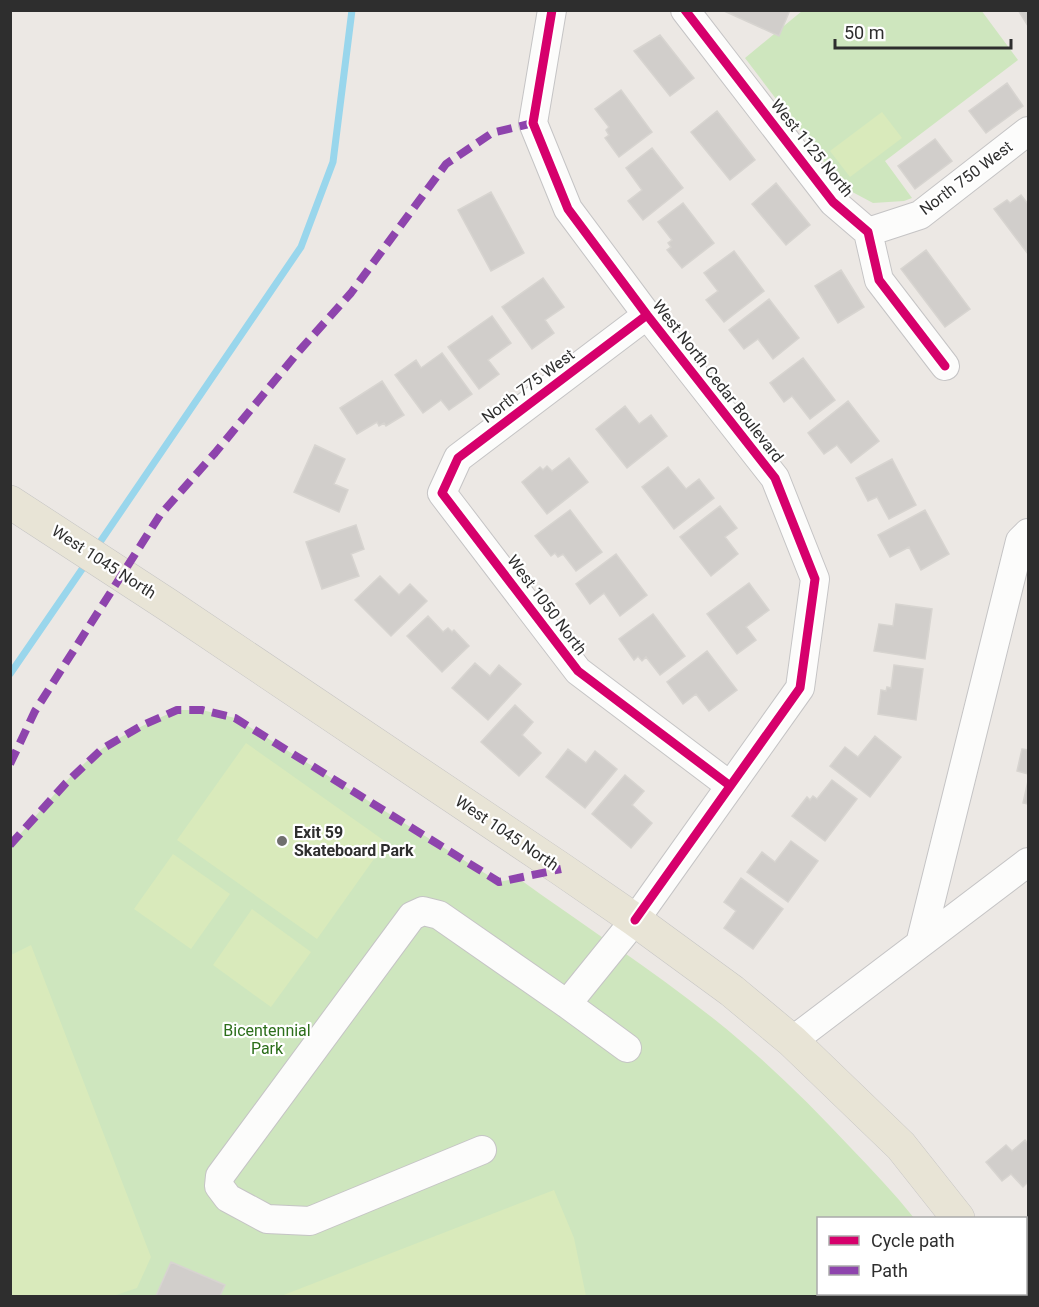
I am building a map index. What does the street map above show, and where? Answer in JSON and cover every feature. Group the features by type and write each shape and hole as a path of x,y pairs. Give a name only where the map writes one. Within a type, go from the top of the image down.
{"main road":[{"name":"West 1045 North","path":"17,506 635,920 732,992 792,1041 901,1146 957,1217"}],"street":[{"name":"West North Cedar Boulevard","path":"552,10 533,123 568,209 647,315 775,478 815,579 800,688 635,920 567,1004"},
{"name":"West 1125 North","path":"686,10 833,202 868,232"},
{"name":"North 750 West","path":"868,232 920,214 1029,131"},
{"path":"868,232 879,280 945,366"},
{"name":"North 775 West","path":"442,493 458,458 647,315"},
{"name":"West 1050 North","path":"442,493 578,671 729,785"},
{"path":"920,944 1020,541 1029,533"},
{"path":"792,1041 1029,862"},
{"path":"482,1150 310,1221 267,1219 228,1198 219,1185 220,1176 412,916 423,911 440,915 627,1048"}],"green space":[{"path":"981,10 1018,60 885,161 912,198 904,201 873,203 843,187 745,58 802,11"},
{"path":"882,112 902,138 850,177 830,151"},
{"name":"Bicentennial Park","path":"177,710 202,710 235,718 499,882 518,878 666,982 750,1049 818,1114 913,1217 817,1217 817,1295 843,1295 841,1296 11,1296 11,845 78,769 103,748"},
{"name":"Exit 59 Skateboard Park","path":"246,743 386,842 317,939 177,840"},
{"path":"173,854 230,894 191,949 134,909"},
{"path":"252,909 311,952 271,1007 213,965"},
{"path":"31,945 151,1257 137,1288 113,1296 11,1296 11,955"},
{"path":"554,1190 574,1238 586,1296 281,1296"}],"building":[{"path":"722,10 790,10 779,36"},
{"path":"1018,10 1028,10 1028,26"},
{"path":"660,35 694,78 670,96 634,51"},
{"path":"1007,83 1023,106 986,133 969,111"},
{"path":"621,90 652,132 619,157 605,138 609,135 606,130 609,127 595,109"},
{"path":"717,111 755,160 730,180 691,132"},
{"path":"935,139 952,161 915,189 898,166"},
{"path":"652,148 683,188 643,220 628,201 642,190 626,168"},
{"path":"776,183 810,225 786,245 752,204"},
{"path":"491,192 524,253 491,271 458,210"},
{"path":"1021,195 1028,204 1028,254 994,209 1007,200 1010,203"},
{"path":"683,203 714,243 682,268 667,250 671,247 668,243 672,240 658,222"},
{"path":"926,250 970,309 945,327 901,269"},
{"path":"734,251 764,291 724,322 706,300 718,291 704,273"},
{"path":"841,270 864,307 838,323 815,286"},
{"path":"543,278 564,307 545,320 554,333 532,349 502,307"},
{"path":"769,299 799,338 773,359 758,339 744,349 729,330"},
{"path":"492,316 511,343 488,360 499,374 479,389 448,347"},
{"path":"442,353 472,394 449,410 441,400 423,413 395,375 416,360 421,368"},
{"path":"803,358 835,400 810,419 792,396 784,402 770,383"},
{"path":"382,381 404,415 386,426 384,423 379,426 377,422 357,434 340,408"},
{"path":"848,401 879,441 851,463 837,445 824,454 808,433"},
{"path":"625,406 639,424 651,415 667,436 627,468 596,429"},
{"path":"315,445 345,459 334,484 348,490 339,512 294,492"},
{"path":"569,458 588,482 547,514 522,482 540,467 543,470 547,466 552,471"},
{"path":"892,459 916,505 889,519 877,497 868,501 856,478"},
{"path":"668,467 686,489 699,479 714,498 674,529 642,487"},
{"path":"720,506 737,528 725,537 738,554 711,576 680,537"},
{"path":"570,510 602,552 576,571 563,554 558,557 555,553 551,556 535,536"},
{"path":"925,510 949,554 921,570 909,547 890,557 878,535"},
{"path":"356,525 364,549 351,554 359,576 322,589 306,542"},
{"path":"616,554 647,595 620,616 604,593 590,604 576,584"},
{"path":"380,576 399,595 410,584 427,601 391,636 355,600"},
{"path":"749,583 769,610 746,627 756,640 737,654 707,614"},
{"path":"896,604 932,609 925,659 874,651 879,624 893,626"},
{"path":"653,614 685,656 660,675 646,657 642,661 638,656 634,660 619,639"},
{"path":"428,616 443,632 448,628 452,632 454,630 469,646 442,672 407,636"},
{"path":"707,651 737,690 709,711 696,694 683,704 667,682"},
{"path":"475,663 490,676 499,665 521,684 488,720 452,688"},
{"path":"894,665 923,669 916,720 878,714 881,690 886,691 887,687 891,688"},
{"path":"515,705 533,722 522,735 541,753 519,776 481,742"},
{"path":"875,736 901,757 870,797 830,766 845,747 858,757"},
{"path":"568,749 586,763 595,751 617,769 585,808 546,777"},
{"path":"1022,749 1028,750 1028,774 1017,771"},
{"path":"625,775 644,791 632,805 652,823 631,848 592,814"},
{"path":"832,780 857,799 825,841 792,816 807,797 810,800 813,796 817,799"},
{"path":"1028,781 1028,804 1023,803"},
{"path":"791,841 818,861 788,902 747,872 762,852 775,862"},
{"path":"741,878 783,909 753,949 724,928 736,911 724,902"},
{"path":"1025,1140 1028,1144 1028,1182 1023,1187 1011,1174 1002,1181 986,1162 1006,1145 1012,1151"},
{"path":"171,1262 225,1285 220,1296 156,1296"}],"waterway":[{"path":"96,548 301,247 333,162 352,10"},
{"path":"10,674 87,562"}],"marked path":[{"path":"10,764 35,711 160,515 351,293 446,164 492,133 533,123"},
{"path":"10,845 66,783 102,749 141,726 177,710 202,710 235,718 499,882 561,869"}],"cycle path":[{"path":"552,10 533,123 568,209 647,315 775,478 815,579 800,688 635,920"},
{"path":"685,10 833,202 868,232 879,280 945,366"},
{"path":"647,315 458,458 442,493 578,671 729,785"}],"place":[{"name":"Exit 59 Skateboard Park","path":"282,841"}]}
